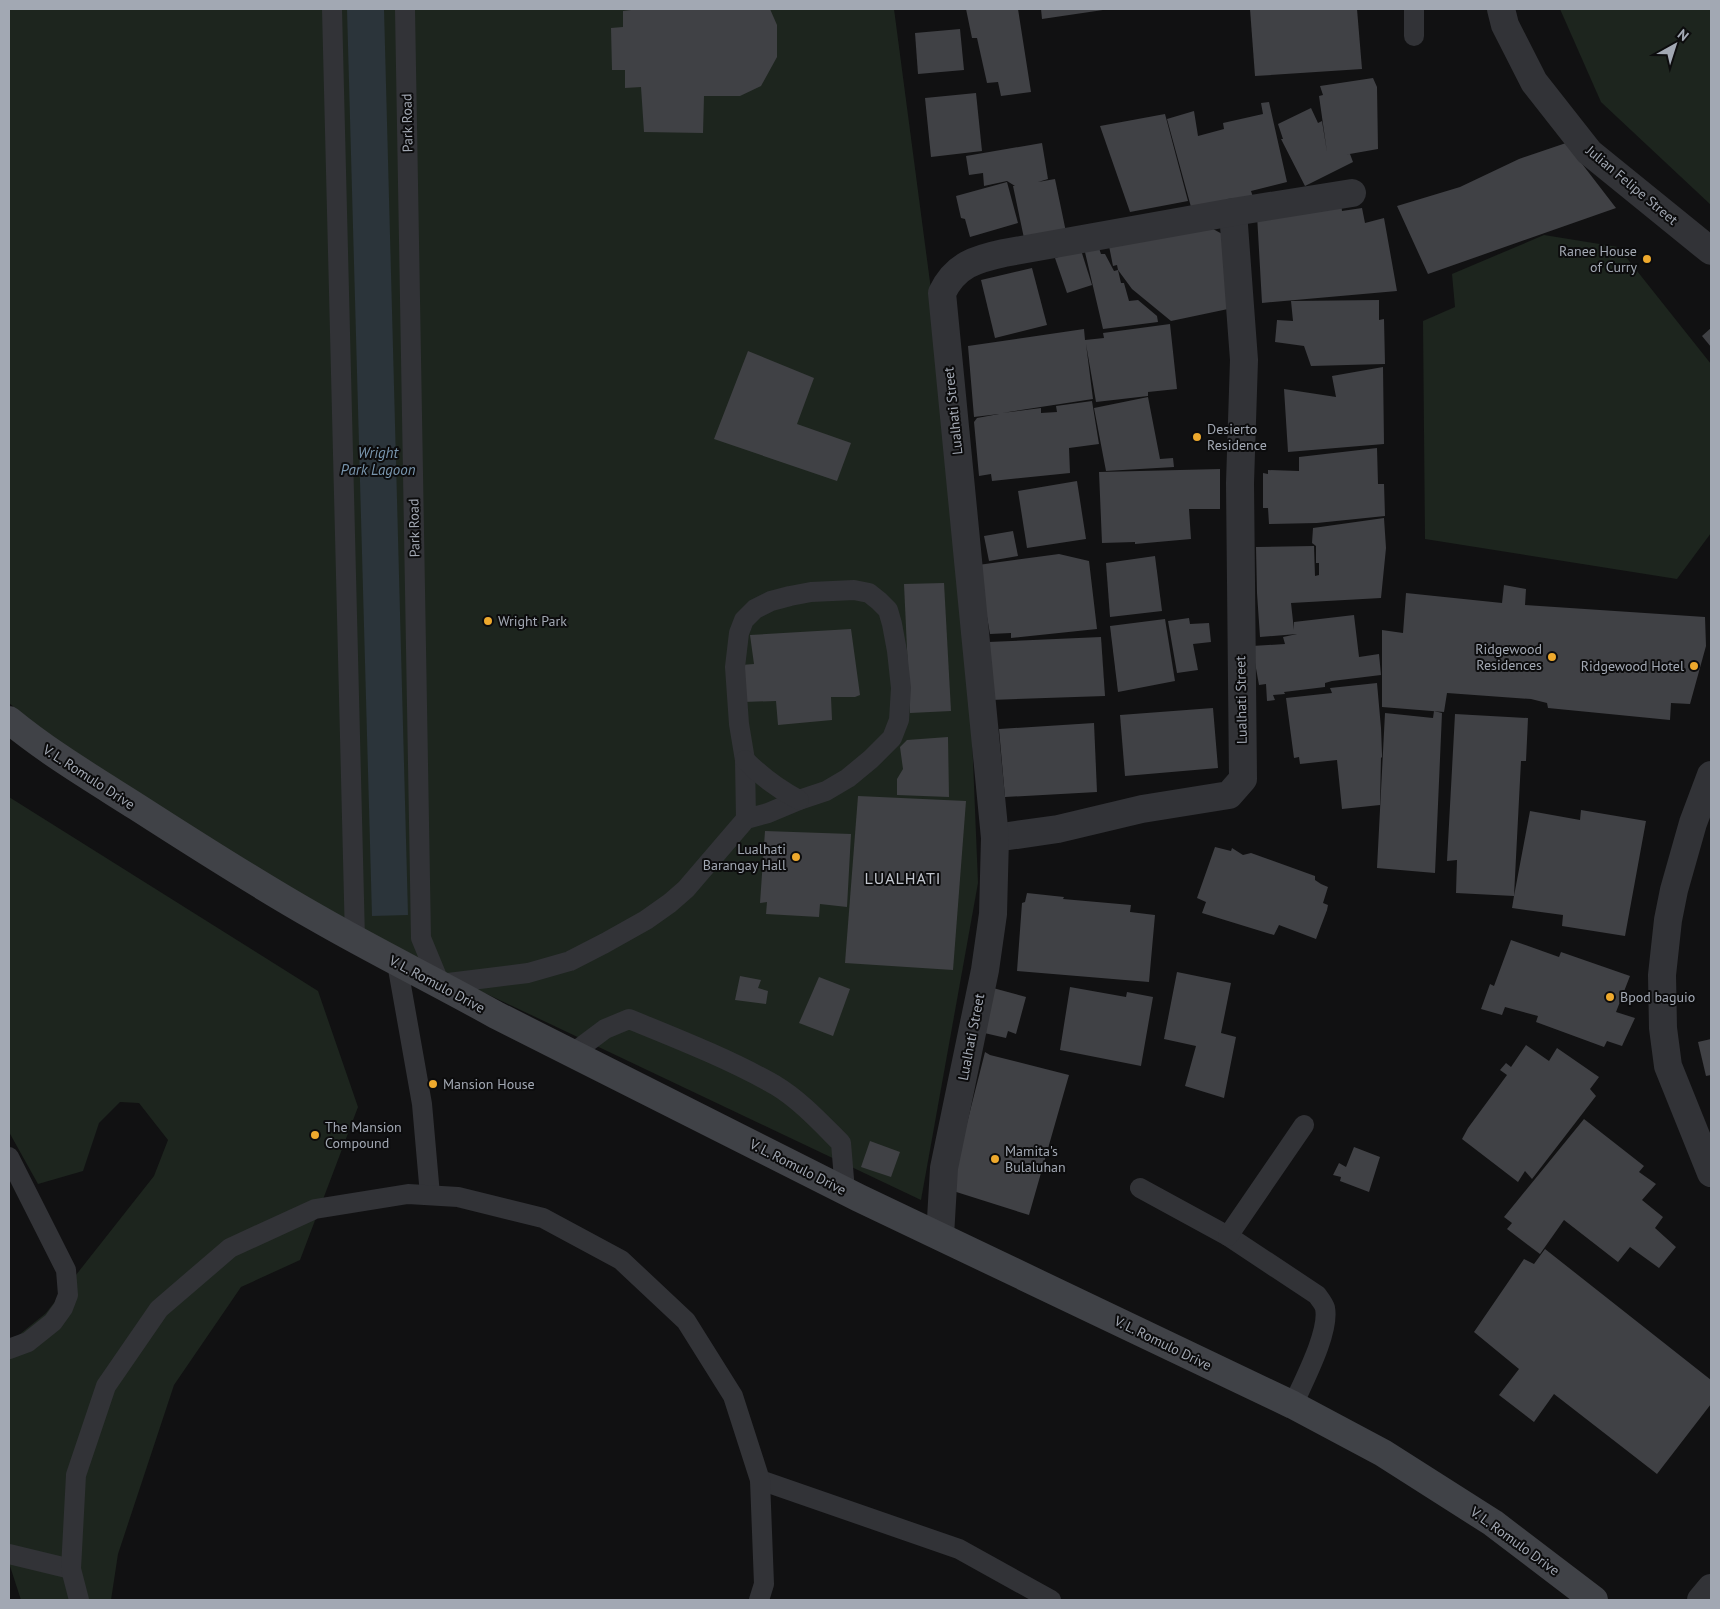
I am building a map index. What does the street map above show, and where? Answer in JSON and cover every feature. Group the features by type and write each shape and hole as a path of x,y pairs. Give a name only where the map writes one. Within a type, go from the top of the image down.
{"main road":[{"name":"V. L. Romulo Drive","path":"9,720 35,741 184,838 316,918 397,963 845,1191 1293,1405 1383,1453 1493,1523 1594,1600"}],"street":[{"name":"Julian Felipe Street","path":"1501,9 1506,25 1534,82 1589,152 1711,251"},
{"name":"Lualhati Street","path":"940,1236 944,1168 985,970 993,914 995,838 942,293 946,284 959,268 983,258 1023,249 1233,212 1352,193"},
{"name":"Lualhati Street","path":"995,838 1058,828 1142,810 1229,795 1242,779 1240,483 1244,360 1233,212"},
{"path":"1711,776 1693,823 1674,890 1668,920 1662,975 1663,1028 1668,1066 1711,1173"},
{"path":"1702,1600 1711,1588"}],"lane":[{"path":"332,9 355,939"},
{"name":"Park Road","path":"404,9 421,938 440,984"},
{"path":"1414,9 1414,36"},
{"path":"440,984 528,973 570,961 605,943 646,920 670,903 686,888 746,820 826,791 848,778 871,759 892,738 899,720 901,688 898,660 888,610 868,593 854,590 811,592 771,601 755,609 744,620 739,634 736,667 739,724 745,760 746,820"},
{"path":"745,760 776,788 799,800"},
{"path":"397,963 422,1104 430,1195"},
{"path":"573,1053 605,1029 629,1019 705,1051 776,1086 811,1114 841,1143 845,1191"},
{"path":"1228,1236 1304,1125"},
{"path":"9,1157 66,1270 68,1295 63,1308 53,1322 28,1342 9,1349"},
{"path":"1140,1188 1228,1236 1317,1295 1325,1307 1326,1321 1323,1334 1293,1405"},
{"path":"79,1600 71,1569 76,1475 106,1386 159,1309 230,1248 315,1209 408,1194 458,1197 543,1218 621,1260 686,1321 733,1396 760,1480 764,1584 759,1600"},
{"path":"760,1480 959,1549 1051,1600"},
{"path":"9,1554 71,1569"}],"shaded area":[{"name":"Wright Park","path":"9,9 894,9 964,540 978,883 921,1200 329,919 42,730 9,703"},
{"path":"1560,9 1711,9 1711,205 1601,102"},
{"path":"1544,235 1618,247 1711,364 1711,533 1677,579 1425,539 1423,321 1455,307 1452,274"},
{"path":"9,797 318,991 358,1107 300,1260 241,1287 174,1385 118,1554 111,1600 21,1600 9,1563 9,1343 46,1313 154,1176 168,1140 139,1103 120,1102 99,1123 83,1171 38,1184 9,1132"}],"water":[{"name":"Wright Park Lagoon","path":"347,9 384,9 408,915 372,916"}],"building":[{"path":"639,9 770,9 777,25 777,57 761,86 740,96 704,96 703,133 644,132 641,87 625,88 625,70 612,70 611,28 623,27 623,11"},
{"path":"966,9 1018,9 1031,92 1001,96 998,82 987,83 977,38 972,38"},
{"path":"1041,9 1103,9 1103,10 1042,19"},
{"path":"1250,9 1357,9 1362,69 1255,76"},
{"path":"960,29 964,70 918,74 915,33"},
{"path":"1373,78 1377,87 1378,149 1344,155 1350,154 1353,162 1305,186 1281,139 1283,139 1278,124 1311,108 1318,123 1322,121 1327,152 1319,96 1323,95 1320,86"},
{"path":"976,93 982,151 931,157 925,98"},
{"path":"1269,102 1287,182 1251,191 1253,197 1191,207 1167,119 1194,111 1198,136 1224,129 1223,123 1263,114 1261,103"},
{"path":"1165,114 1188,201 1130,212 1100,126"},
{"path":"1042,143 1048,179 1038,182 1055,179 1066,232 1025,243 1013,186 1015,186 1007,181 984,186 983,173 969,175 966,156"},
{"path":"1566,143 1616,208 1428,274 1397,206 1460,187 1519,159"},
{"path":"1007,182 1018,223 970,237 965,219 961,218 956,196"},
{"path":"1341,202 1342,211 1362,208 1365,223 1384,218 1397,291 1262,303 1257,215"},
{"path":"1204,224 1224,235 1228,309 1171,321 1132,289 1118,270 1117,265 1113,266 1109,246"},
{"path":"1098,245 1101,254 1105,254 1114,271 1118,270 1121,283 1124,283 1129,301 1138,300 1157,316 1158,322 1103,329 1084,248"},
{"path":"1081,250 1092,285 1067,293 1055,258"},
{"path":"1032,268 1047,325 995,338 981,280"},
{"path":"1379,300 1379,320 1384,319 1385,364 1311,366 1304,346 1275,342 1277,320 1293,321 1291,301"},
{"path":"1170,324 1177,389 1148,392 1148,396 1096,402 1086,344 1093,399 1002,413 1041,408 1041,413 1057,412 1056,406 1092,401 1099,444 1069,448 1070,473 992,481 991,474 979,476 974,422 977,418 999,414 974,417 968,346 1084,329 1085,340 1104,338 1103,333"},
{"path":"1711,328 1711,347 1702,336"},
{"path":"748,351 814,378 797,424 851,443 837,481 714,439"},
{"path":"1383,367 1384,444 1288,452 1284,389 1336,397 1332,376"},
{"path":"1148,397 1160,459 1173,458 1174,467 1106,471 1094,408"},
{"path":"1377,448 1378,484 1384,484 1385,516 1317,523 1269,524 1268,508 1263,508 1263,473 1268,474 1268,470 1299,471 1299,457"},
{"path":"1220,469 1220,509 1189,509 1191,539 1135,544 1135,542 1102,543 1099,472"},
{"path":"1077,481 1086,539 1027,548 1018,491"},
{"path":"1384,518 1386,548 1381,598 1291,603 1294,630 1294,622 1354,615 1359,657 1379,654 1381,675 1332,681 1325,683 1325,687 1273,695 1275,700 1267,701 1266,684 1259,685 1252,646 1285,644 1283,637 1297,634 1260,637 1256,547 1314,546 1315,576 1319,575 1319,563 1316,563 1316,546 1312,543 1313,528"},
{"path":"1013,531 1018,556 989,561 984,536"},
{"path":"1059,554 1089,561 1097,629 1011,638 1011,633 990,634 978,565"},
{"path":"1155,556 1162,611 1110,617 1106,563"},
{"path":"944,583 951,711 910,713 904,584"},
{"name":"Ridgewood Residences","path":"1504,585 1526,589 1525,605 1705,617 1706,646 1690,704 1671,703 1670,720 1548,708 1547,703 1531,699 1447,693 1444,712 1382,707 1382,630 1403,633 1406,593 1502,603"},
{"path":"1189,618 1190,624 1209,623 1211,642 1193,644 1198,670 1177,673 1168,621"},
{"path":"1165,619 1175,681 1118,692 1110,626"},
{"path":"851,629 860,695 855,697 831,697 832,720 778,725 776,701 743,702 741,665 754,664 750,635"},
{"path":"1101,637 1105,696 990,700 988,642"},
{"path":"1377,683 1382,754 1380,805 1342,809 1337,760 1300,764 1299,757 1294,758 1286,698 1332,693 1330,688"},
{"path":"1213,708 1218,768 1125,776 1120,715"},
{"path":"1434,711 1442,713 1435,873 1377,868 1385,713 1433,718"},
{"path":"1455,714 1528,718 1526,761 1521,761 1514,896 1456,893 1457,860 1447,861"},
{"path":"1094,723 1097,792 1005,797 999,729"},
{"path":"948,737 949,797 897,795 897,779 903,769 900,747 907,740"},
{"path":"858,796 966,801 953,970 845,963"},
{"path":"1581,810 1646,821 1625,936 1562,926 1563,915 1512,908 1530,811 1580,820"},
{"path":"765,831 851,834 847,907 820,904 819,917 766,914 767,902 760,903"},
{"path":"1215,847 1231,851 1232,848 1243,855 1251,853 1315,876 1315,880 1328,887 1323,903 1328,905 1327,910 1316,939 1279,925 1274,935 1202,913 1206,902 1197,898"},
{"path":"1027,893 1064,897 1063,899 1131,905 1130,912 1155,915 1149,982 1017,971 1022,903 1025,902"},
{"path":"1511,940 1559,957 1561,952 1630,976 1616,1012 1635,1018 1622,1046 1607,1041 1604,1047 1536,1022 1538,1016 1505,1007 1502,1015 1481,1009 1490,984 1494,986"},
{"path":"1177,972 1231,983 1221,1033 1236,1037 1224,1098 1185,1086 1196,1046 1164,1039"},
{"path":"740,976 761,980 758,988 768,991 766,1004 735,1000"},
{"path":"819,977 850,989 833,1036 799,1023"},
{"path":"1070,987 1126,997 1127,992 1153,997 1141,1066 1060,1050"},
{"path":"993,988 1026,997 1016,1034 1008,1031 1006,1038 980,1032"},
{"path":"1711,1039 1711,1075 1706,1076 1698,1042"},
{"path":"1526,1045 1549,1061 1557,1048 1599,1077 1590,1089 1596,1096 1532,1179 1525,1171 1518,1182 1462,1139 1507,1075 1500,1070 1506,1063 1511,1067"},
{"path":"985,1052 990,1055 1069,1075 1029,1215 950,1190"},
{"path":"1584,1119 1644,1166 1639,1172 1656,1184 1642,1200 1663,1217 1655,1228 1676,1247 1659,1268 1630,1247 1618,1262 1564,1220 1540,1254 1507,1229 1512,1223 1504,1217"},
{"path":"870,1141 900,1152 891,1177 861,1167"},
{"path":"1354,1147 1380,1157 1369,1192 1340,1181 1341,1177 1333,1175 1339,1163 1346,1167"},
{"path":"1545,1249 1711,1380 1711,1404 1657,1474 1554,1394 1534,1422 1499,1395 1519,1369 1474,1332 1524,1259 1534,1264"}],"place":[{"name":"Ranee House of Curry","path":"1647,259"},
{"name":"Desierto Residence","path":"1197,437"},
{"name":"Wright Park","path":"488,621"},
{"name":"Ridgewood Residences","path":"1552,657"},
{"name":"Ridgewood Hotel","path":"1694,666"},
{"name":"Lualhati Barangay Hall","path":"796,857"},
{"name":"Bpod baguio","path":"1610,997"},
{"name":"Mansion House","path":"433,1084"},
{"name":"The Mansion Compound","path":"315,1135"},
{"name":"Mamita's Bulaluhan","path":"995,1159"}],"district":[{"name":"LUALHATI","path":"903,878"}]}
